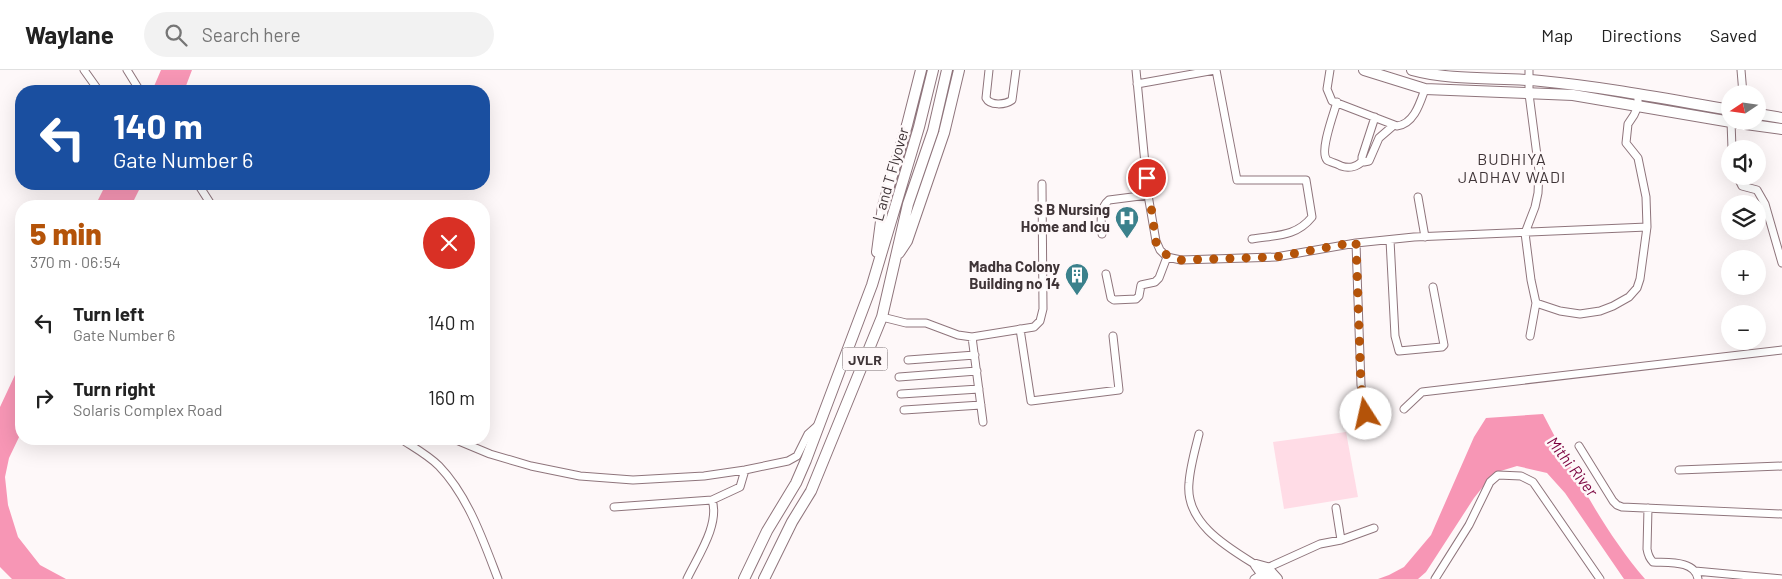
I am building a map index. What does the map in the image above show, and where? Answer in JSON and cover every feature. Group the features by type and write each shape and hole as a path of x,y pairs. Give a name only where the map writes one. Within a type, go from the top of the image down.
{"main road":[{"path":"872,285 883,206 908,125 921,70"},
{"name":"L and T Flyover","path":"872,285 919,127 933,70"},
{"name":"L and T Flyover","path":"894,259 908,204 933,131 947,70"},
{"path":"894,259 907,241 944,133 959,70"},
{"path":"1364,70 1425,89 1573,95 1721,120"},
{"path":"1412,70 1428,75 1529,75 1721,108"},
{"path":"1766,115 1782,118"},
{"path":"1766,127 1782,129"},
{"name":"JVLR","path":"764,579 792,522 811,491 826,456 882,317 894,259"},
{"name":"JVLR","path":"744,579 767,531 796,483 872,285"},
{"path":"1261,573 1277,579"}],"street":[{"path":"84,70 95,85"},
{"path":"990,70 987,101 989,103 1006,104 1012,100 1016,70"},
{"path":"1136,70 1148,195 1156,242 1160,250 1167,257 1181,260 1276,257 1356,242 1525,232 1647,228"},
{"path":"1137,84 1216,70 1237,180 1306,180 1312,217 1306,225 1294,233 1252,239"},
{"path":"1330,70 1328,93 1332,101 1394,125 1400,126 1413,117 1425,89"},
{"path":"1741,70 1742,85"},
{"path":"129,73 136,85"},
{"path":"1529,75 1529,94 1539,171 1535,207 1525,232 1536,303 1530,336"},
{"path":"1536,303 1560,311 1580,314 1606,309 1629,297 1637,288 1647,228 1646,197 1638,158 1626,143 1628,124 1638,106 1638,94"},
{"path":"1337,102 1324,146 1325,157 1327,160 1344,167 1357,166 1363,161 1368,161 1379,138 1394,125"},
{"path":"1363,161 1362,157 1375,117"},
{"path":"882,317 906,322 926,323 958,335 972,337 1034,327 1040,321 1043,309 1042,184"},
{"path":"1742,185 1757,190 1782,263"},
{"path":"1102,234 1101,217 1109,200 1148,195"},
{"path":"1418,197 1425,237"},
{"path":"1390,240 1395,336 1399,351 1442,347 1444,344 1433,287"},
{"path":"1356,242 1361,385 1366,414"},
{"path":"1106,274 1111,298 1114,300 1136,299 1139,296 1141,285 1155,282 1159,278 1167,257"},
{"path":"1020,329 1031,401 1119,390 1113,336"},
{"path":"972,337 984,422"},
{"path":"1404,409 1422,392 1782,350"},
{"path":"908,360 974,355"},
{"path":"899,376 977,371"},
{"path":"902,394 979,388"},
{"path":"904,410 981,405"},
{"path":"468,445 490,454 531,466 580,476 633,480 704,476 745,470 788,460 797,456 808,434 820,423"},
{"path":"1199,434 1189,484 1190,501 1197,517 1213,535 1261,573 1320,544 1341,540 1374,528"},
{"path":"410,445 437,464 453,482 477,527 498,579"},
{"path":"1579,446 1617,505 1782,514"},
{"path":"1679,470 1782,466"},
{"path":"614,507 712,500 740,487 745,470"},
{"path":"1435,579 1469,525 1490,482 1498,475 1521,476 1533,482 1600,579"},
{"path":"687,579 714,523 712,500"},
{"path":"1336,508 1341,540"},
{"path":"1648,508 1648,555 1653,562 1688,566 1695,571 1782,579"},
{"path":"1695,571 1698,579"}],"shaded area":[{"path":"161,70 192,70 186,85 155,85"},
{"path":"103,190 139,190 134,200 98,200"},
{"path":"15,375 15,445 9,458 5,477 8,505 18,537 40,565 66,579 12,579 0,567 0,407"},
{"path":"1543,414 1602,520 1645,579 1624,579 1565,493 1547,473 1517,466 1494,473 1474,498 1426,572 1418,579 1378,579 1404,567 1431,535 1474,437 1486,418"},
{"path":"1346,432 1358,497 1284,509 1273,442"}],"place":[{"name":"S B Nursing Home and Icu","path":"1127,239"},
{"name":"Madha Colony Building no 14","path":"1077,296"}],"district":[{"name":"BUDHIYA JADHAV WADI","path":"1512,167"}],"route":[{"path":"1147,178 1156,242 1160,250 1167,257 1181,260 1276,257 1356,242 1357,314 1361,385 1366,414"}],"water label":[{"name":"Mithi River","path":"1573,466"}]}
